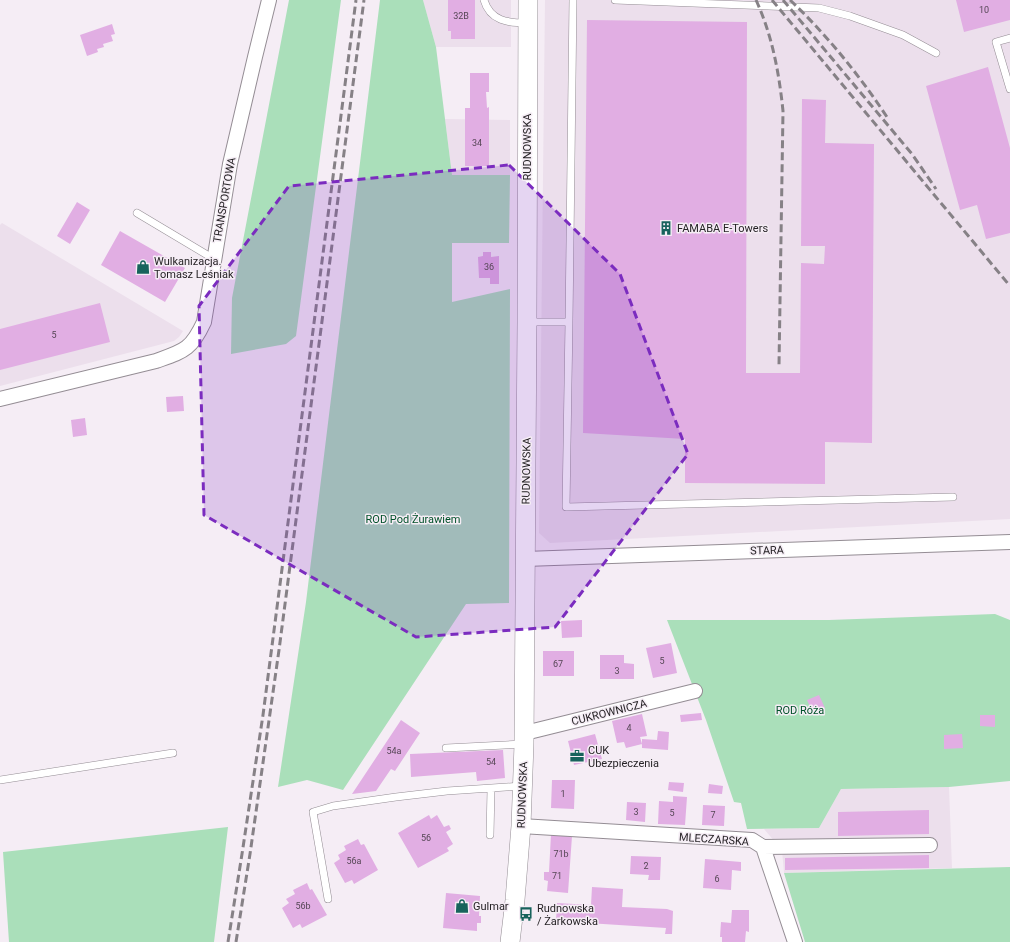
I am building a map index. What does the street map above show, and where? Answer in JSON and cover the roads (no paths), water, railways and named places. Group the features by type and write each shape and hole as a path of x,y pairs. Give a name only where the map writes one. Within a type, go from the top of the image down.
{"main road":[{"name":"RUDNOWSKA","path":"510,942 521,826 524,738 528,0"}],"street":[{"name":"TRANSPORTOWA","path":"0,399 156,361 176,354 187,348 197,338 204,322 230,164 269,0"},
{"name":"STARA","path":"525,559 1010,542"},
{"name":"CUKROWNICZA","path":"524,738 533,731 695,691"},
{"name":"MLECZARSKA","path":"521,826 752,840 763,847 930,845"},
{"path":"763,847 795,942"}],"lane":[{"path":"484,0 492,13 500,20 508,23 528,23"},
{"path":"573,0 566,507 954,498"},
{"path":"615,0 819,8 850,16 903,35 936,53"},
{"path":"1010,38 996,42 1010,89"},
{"path":"137,213 214,258"},
{"path":"527,322 569,322"},
{"path":"446,748 524,738"},
{"path":"0,780 173,753"},
{"path":"328,899 313,812 333,806 447,791 522,786"},
{"path":"490,835 491,788"}],"railway":[{"path":"228,942 263,715 356,0"},
{"path":"236,942 279,650 364,0"},
{"path":"756,0 771,40 783,111 779,365"},
{"path":"772,0 1010,286"},
{"path":"783,0 912,154 936,189"},
{"path":"790,0 843,57 889,120"}],"place":[{"name":"FAMABA E-Towers","path":"666,228"},
{"name":"Wulkanizacja. Tomasz Leśniak","path":"143,267"},
{"name":"CUK Ubezpieczenia","path":"577,756"},
{"name":"Gulmar","path":"462,906"},
{"name":"Rudnowska / Żarkowska","path":"526,914"}],"park label":[{"name":"ROD Pod Żurawiem","path":"413,519"},
{"name":"ROD Róża","path":"800,710"}]}
